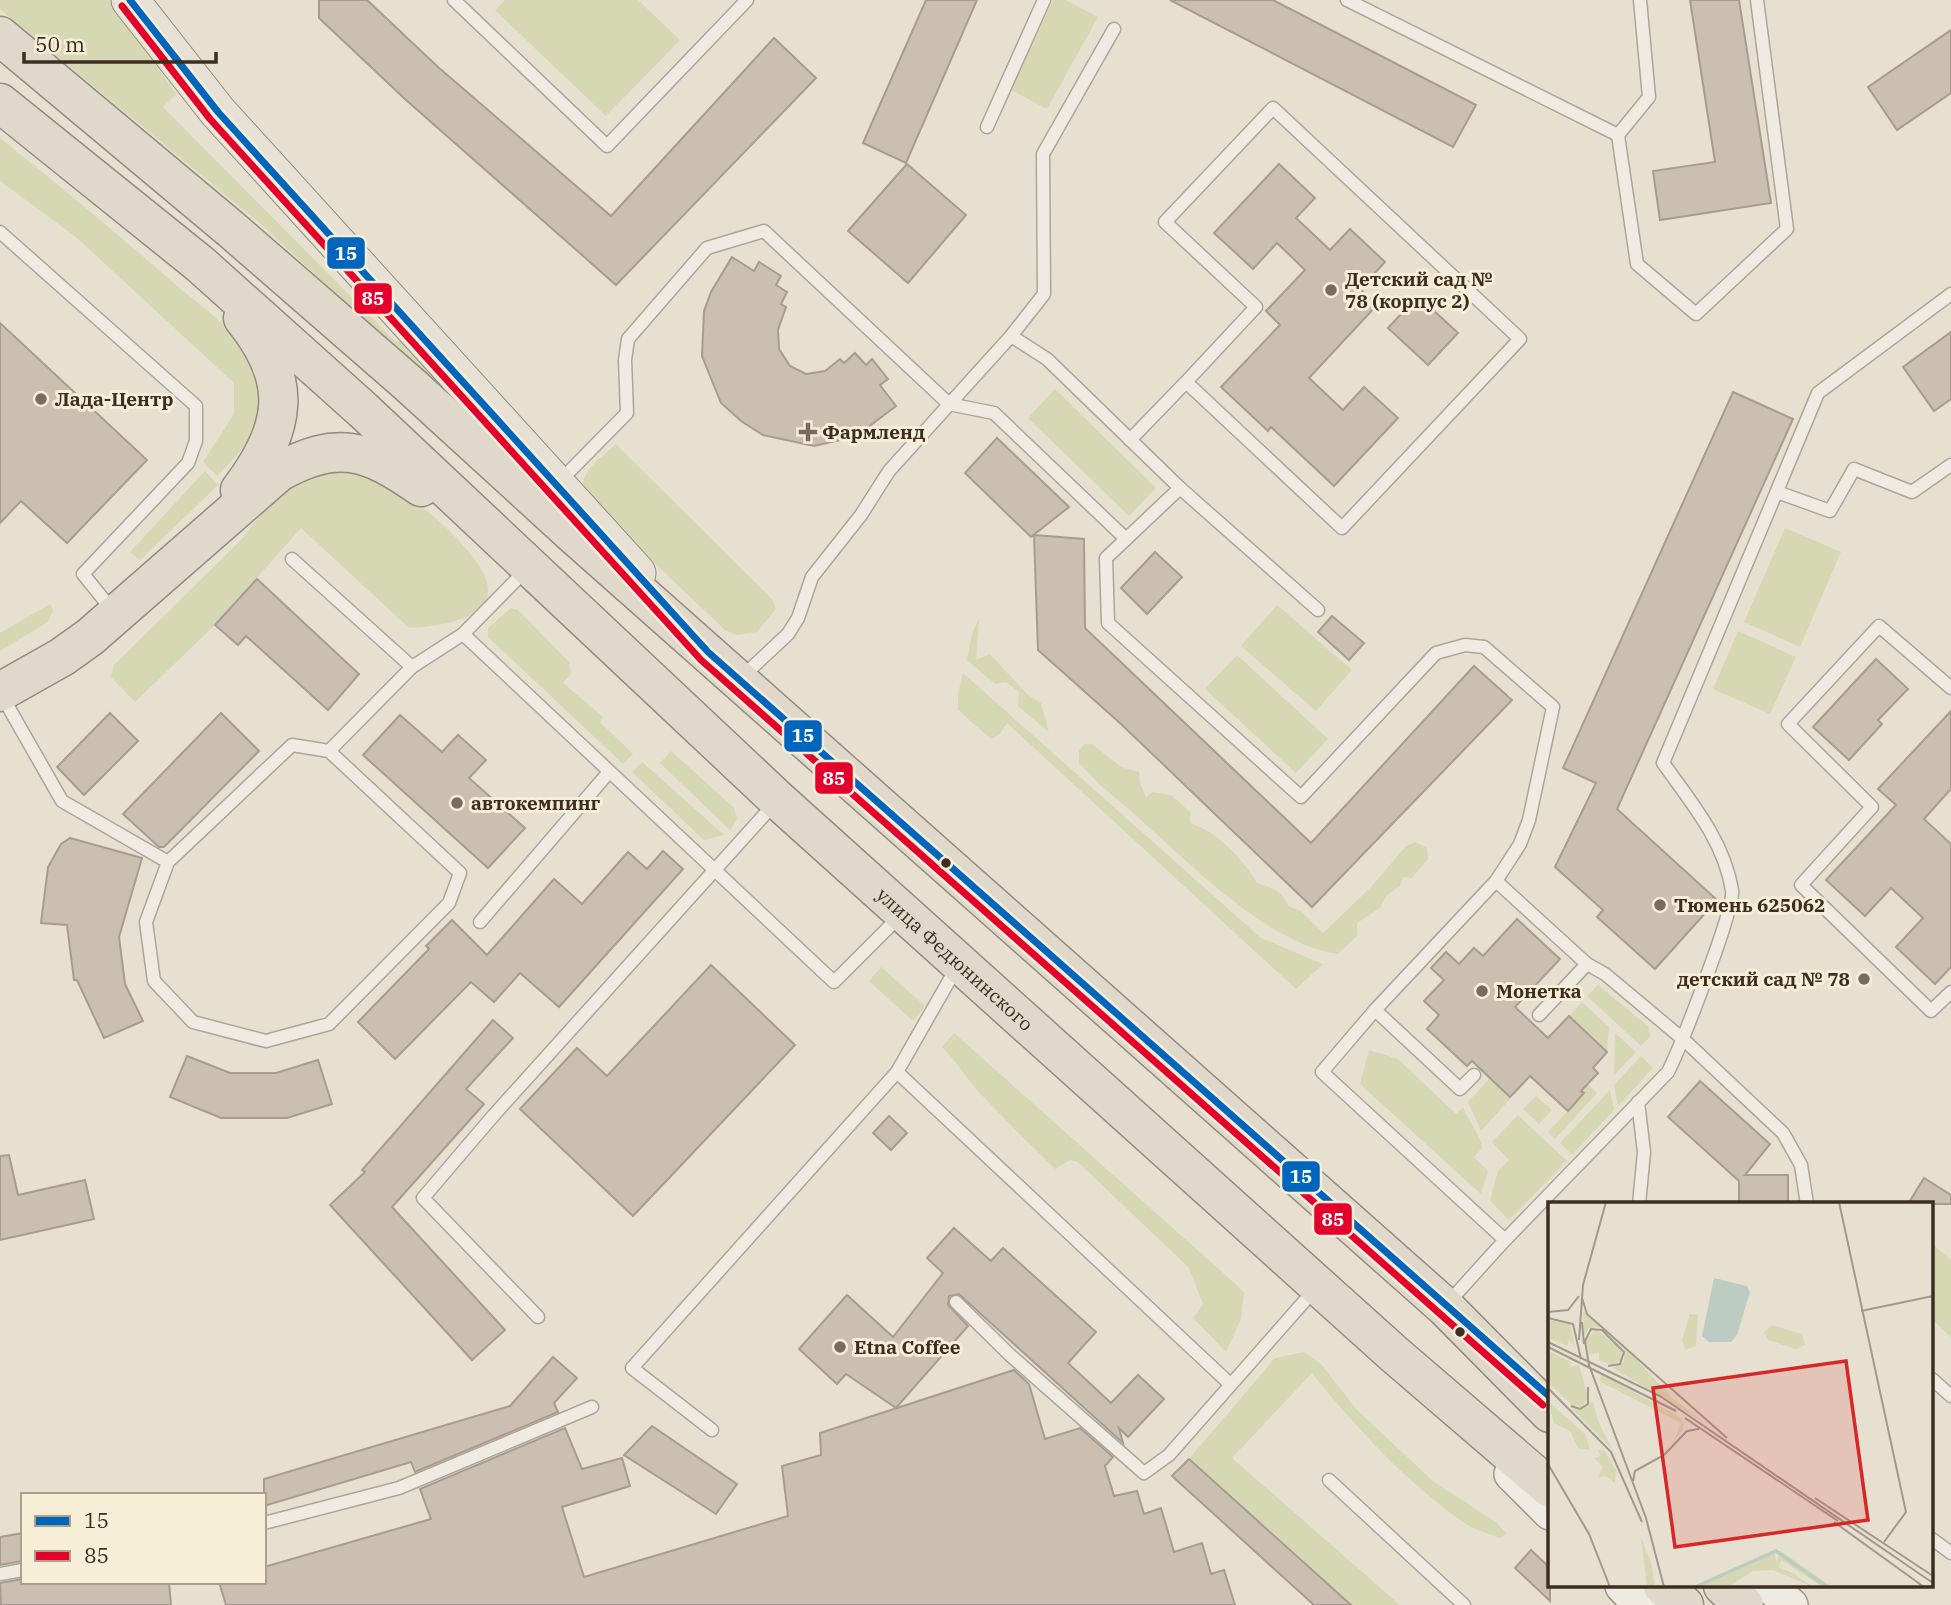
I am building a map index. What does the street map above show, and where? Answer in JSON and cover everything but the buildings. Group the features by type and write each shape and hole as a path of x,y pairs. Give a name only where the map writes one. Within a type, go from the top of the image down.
{"highway":[{"path":"0,36 243,239 740,680 1449,1311 1548,1411"},
{"path":"0,103 200,264 526,560"},
{"path":"200,264 255,333 273,372 278,393 278,415 265,457 209,532"},
{"path":"0,692 62,657 117,616 279,472 304,458 344,451 383,462 526,560"},
{"name":"улица Федюнинского","path":"526,560 778,800 1394,1354 1548,1486"},
{"path":"1666,1588 1684,1605"},
{"path":"1725,1588 1744,1605"}],"main road":[{"path":"130,0 218,112 708,652"},
{"path":"1449,1311 1548,1395"},
{"name":"улица Федюнинского","path":"1394,1354 1548,1511"},
{"path":"1624,1588 1640,1605"},
{"path":"1771,1588 1791,1605"}],"lane":[{"path":"454,0 607,146 747,0"},
{"path":"987,127 1044,0"},
{"path":"1346,0 1618,135"},
{"path":"1640,0 1649,97 1618,135 1637,264 1696,314 1787,229 1757,0"},
{"path":"740,680 788,634 798,618 812,577 861,515 889,471 1012,336 1045,295 1043,154 1114,29"},
{"path":"1130,440 1256,307 1166,222 1273,108 1520,339 1342,528 1186,382"},
{"path":"558,484 627,412 625,360 628,339 707,248 764,231 949,404 994,413 1126,540"},
{"path":"0,232 196,406 196,441 188,463 83,574 117,616"},
{"path":"1449,1311 1505,1240 1668,1072 1684,1040 1732,893 1724,858 1704,821 1663,764 1818,393 1951,294"},
{"path":"1012,336 1047,359 1180,488 1318,610"},
{"path":"1777,492 1830,511 1854,469 1912,492 1951,465"},
{"path":"1180,488 1106,558 1108,624 1300,797 1436,653 1465,645 1484,647 1553,707 1529,820 1520,844 1496,881 1375,1010 1322,1072 1505,1240"},
{"path":"292,559 412,667"},
{"path":"329,751 412,667 463,634 526,560"},
{"path":"1951,688 1879,626 1788,724 1872,807 1801,885 1931,1011 1951,992"},
{"path":"463,634 834,982 903,913"},
{"path":"0,692 62,801 168,862"},
{"path":"292,745 329,751 460,873 449,903 329,1024 266,1041 193,1021 154,981 146,922 168,862 292,745"},
{"path":"480,922 609,772"},
{"path":"538,1317 423,1198 493,1116 778,800"},
{"path":"1496,881 1587,964 1605,974 1684,1040 1783,1133 1801,1165 1807,1202"},
{"path":"712,1430 632,1368 897,1072 960,962"},
{"path":"1539,1015 1587,964"},
{"path":"1375,1010 1460,1089 1474,1075"},
{"path":"897,1072 1230,1384"},
{"path":"1638,1102 1644,1152 1639,1202"},
{"path":"956,1302 1010,1355 1144,1473 1169,1455 1318,1285"},
{"path":"1934,1381 1951,1396"},
{"path":"266,1522 399,1488 592,1407"},
{"path":"1329,1480 1464,1605"},
{"path":"1934,1540 1951,1553"},
{"path":"0,1574 21,1570"}],"green space":[{"path":"0,0 110,0 176,94 163,107 396,342 399,340 509,449 505,451 263,226 0,9"},
{"path":"505,0 638,0 680,40 606,116 495,10"},
{"path":"1053,0 1066,0 1098,17 1047,109 1011,90"},
{"path":"0,138 212,314 243,348 253,369 257,386 257,419 244,446 217,476 203,462 234,414 234,383 77,238 0,181"},
{"path":"1055,389 1156,488 1129,516 1028,418"},
{"path":"616,444 772,599 776,609 757,632 737,635 725,630 588,500 583,483 585,476 595,462"},
{"path":"344,464 416,502 457,539 476,562 487,583 487,596 482,606 473,614 460,619 409,628 301,528 215,625 135,702 111,677 114,665 241,540 285,484"},
{"path":"205,471 218,485 140,560 130,552"},
{"path":"1785,528 1841,552 1800,647 1744,622"},
{"path":"50,604 53,610 48,622 0,651 0,633"},
{"path":"1277,605 1352,670 1316,711 1241,646"},
{"path":"511,608 518,610 569,662 571,674 563,683 603,717 600,722 633,754 623,764 488,637 488,628"},
{"path":"979,618 976,660 990,654 1028,695 1041,703 1049,732 1018,706 1019,692 1006,682 995,684 967,660 972,634"},
{"path":"1738,631 1796,657 1770,714 1713,689"},
{"path":"1237,655 1328,739 1296,773 1205,689"},
{"path":"963,673 1261,938 1323,964 1296,989 1007,723 999,735 991,739 958,710 958,693"},
{"path":"1084,744 1092,744 1121,767 1139,772 1146,797 1153,792 1171,795 1190,812 1190,823 1220,840 1245,865 1257,883 1280,894 1288,906 1301,911 1323,933 1372,886 1405,847 1415,842 1427,848 1428,859 1412,878 1403,877 1400,886 1386,896 1380,908 1357,923 1357,936 1338,954 1307,946 1244,909 1100,785 1079,763 1079,751"},
{"path":"671,751 734,808 737,819 730,830 660,763"},
{"path":"642,762 724,835 704,840 632,772"},
{"path":"881,967 925,1006 913,1021 869,981"},
{"path":"1598,985 1649,1027 1650,1037 1641,1046 1587,996"},
{"path":"1582,1002 1609,1027 1607,1052 1569,1016"},
{"path":"954,1033 1244,1292 1241,1319 1226,1352 1193,1318 1203,1304 1189,1268 1078,1162 1070,1160 1055,1169 1016,1130 977,1090 942,1047"},
{"path":"1615,1033 1636,1052 1614,1075"},
{"path":"1369,1050 1398,1059 1456,1114 1463,1107 1481,1143 1482,1148 1474,1157 1488,1171 1481,1194 1360,1084"},
{"path":"1641,1056 1653,1068 1618,1106 1614,1085"},
{"path":"1490,1078 1511,1098 1481,1131 1468,1102"},
{"path":"1587,1084 1597,1093 1555,1139 1548,1132 1584,1094 1581,1091"},
{"path":"1610,1090 1614,1110 1572,1155 1560,1143"},
{"path":"1536,1096 1552,1110 1539,1124 1523,1109"},
{"path":"1518,1115 1567,1161 1509,1220 1490,1201 1498,1171 1509,1160 1492,1142"},
{"path":"1934,1246 1951,1260 1951,1337 1934,1321"},
{"path":"1304,1352 1321,1364 1357,1410 1434,1482 1496,1522 1507,1534 1500,1538 1470,1526 1424,1492 1364,1434 1312,1373 1232,1458 1400,1605 1351,1605 1189,1459 1275,1358"}],"transit line":[{"name":"15","path":"130,0 218,112 708,652 1548,1395"},
{"name":"85","path":"122,6 210,119 701,660 1543,1405"}],"place":[{"name":"Детский сад № 78 (корпус 2)","path":"1331,290"},
{"name":"Лада-Центр","path":"41,399"},
{"name":"Фармленд","path":"808,432"},
{"name":"автокемпинг","path":"457,803"},
{"name":"Тюмень 625062","path":"1660,905"},
{"name":"детский сад № 78","path":"1864,979"},
{"name":"Монетка","path":"1482,991"},
{"name":"Etna Coffee","path":"840,1347"}]}
